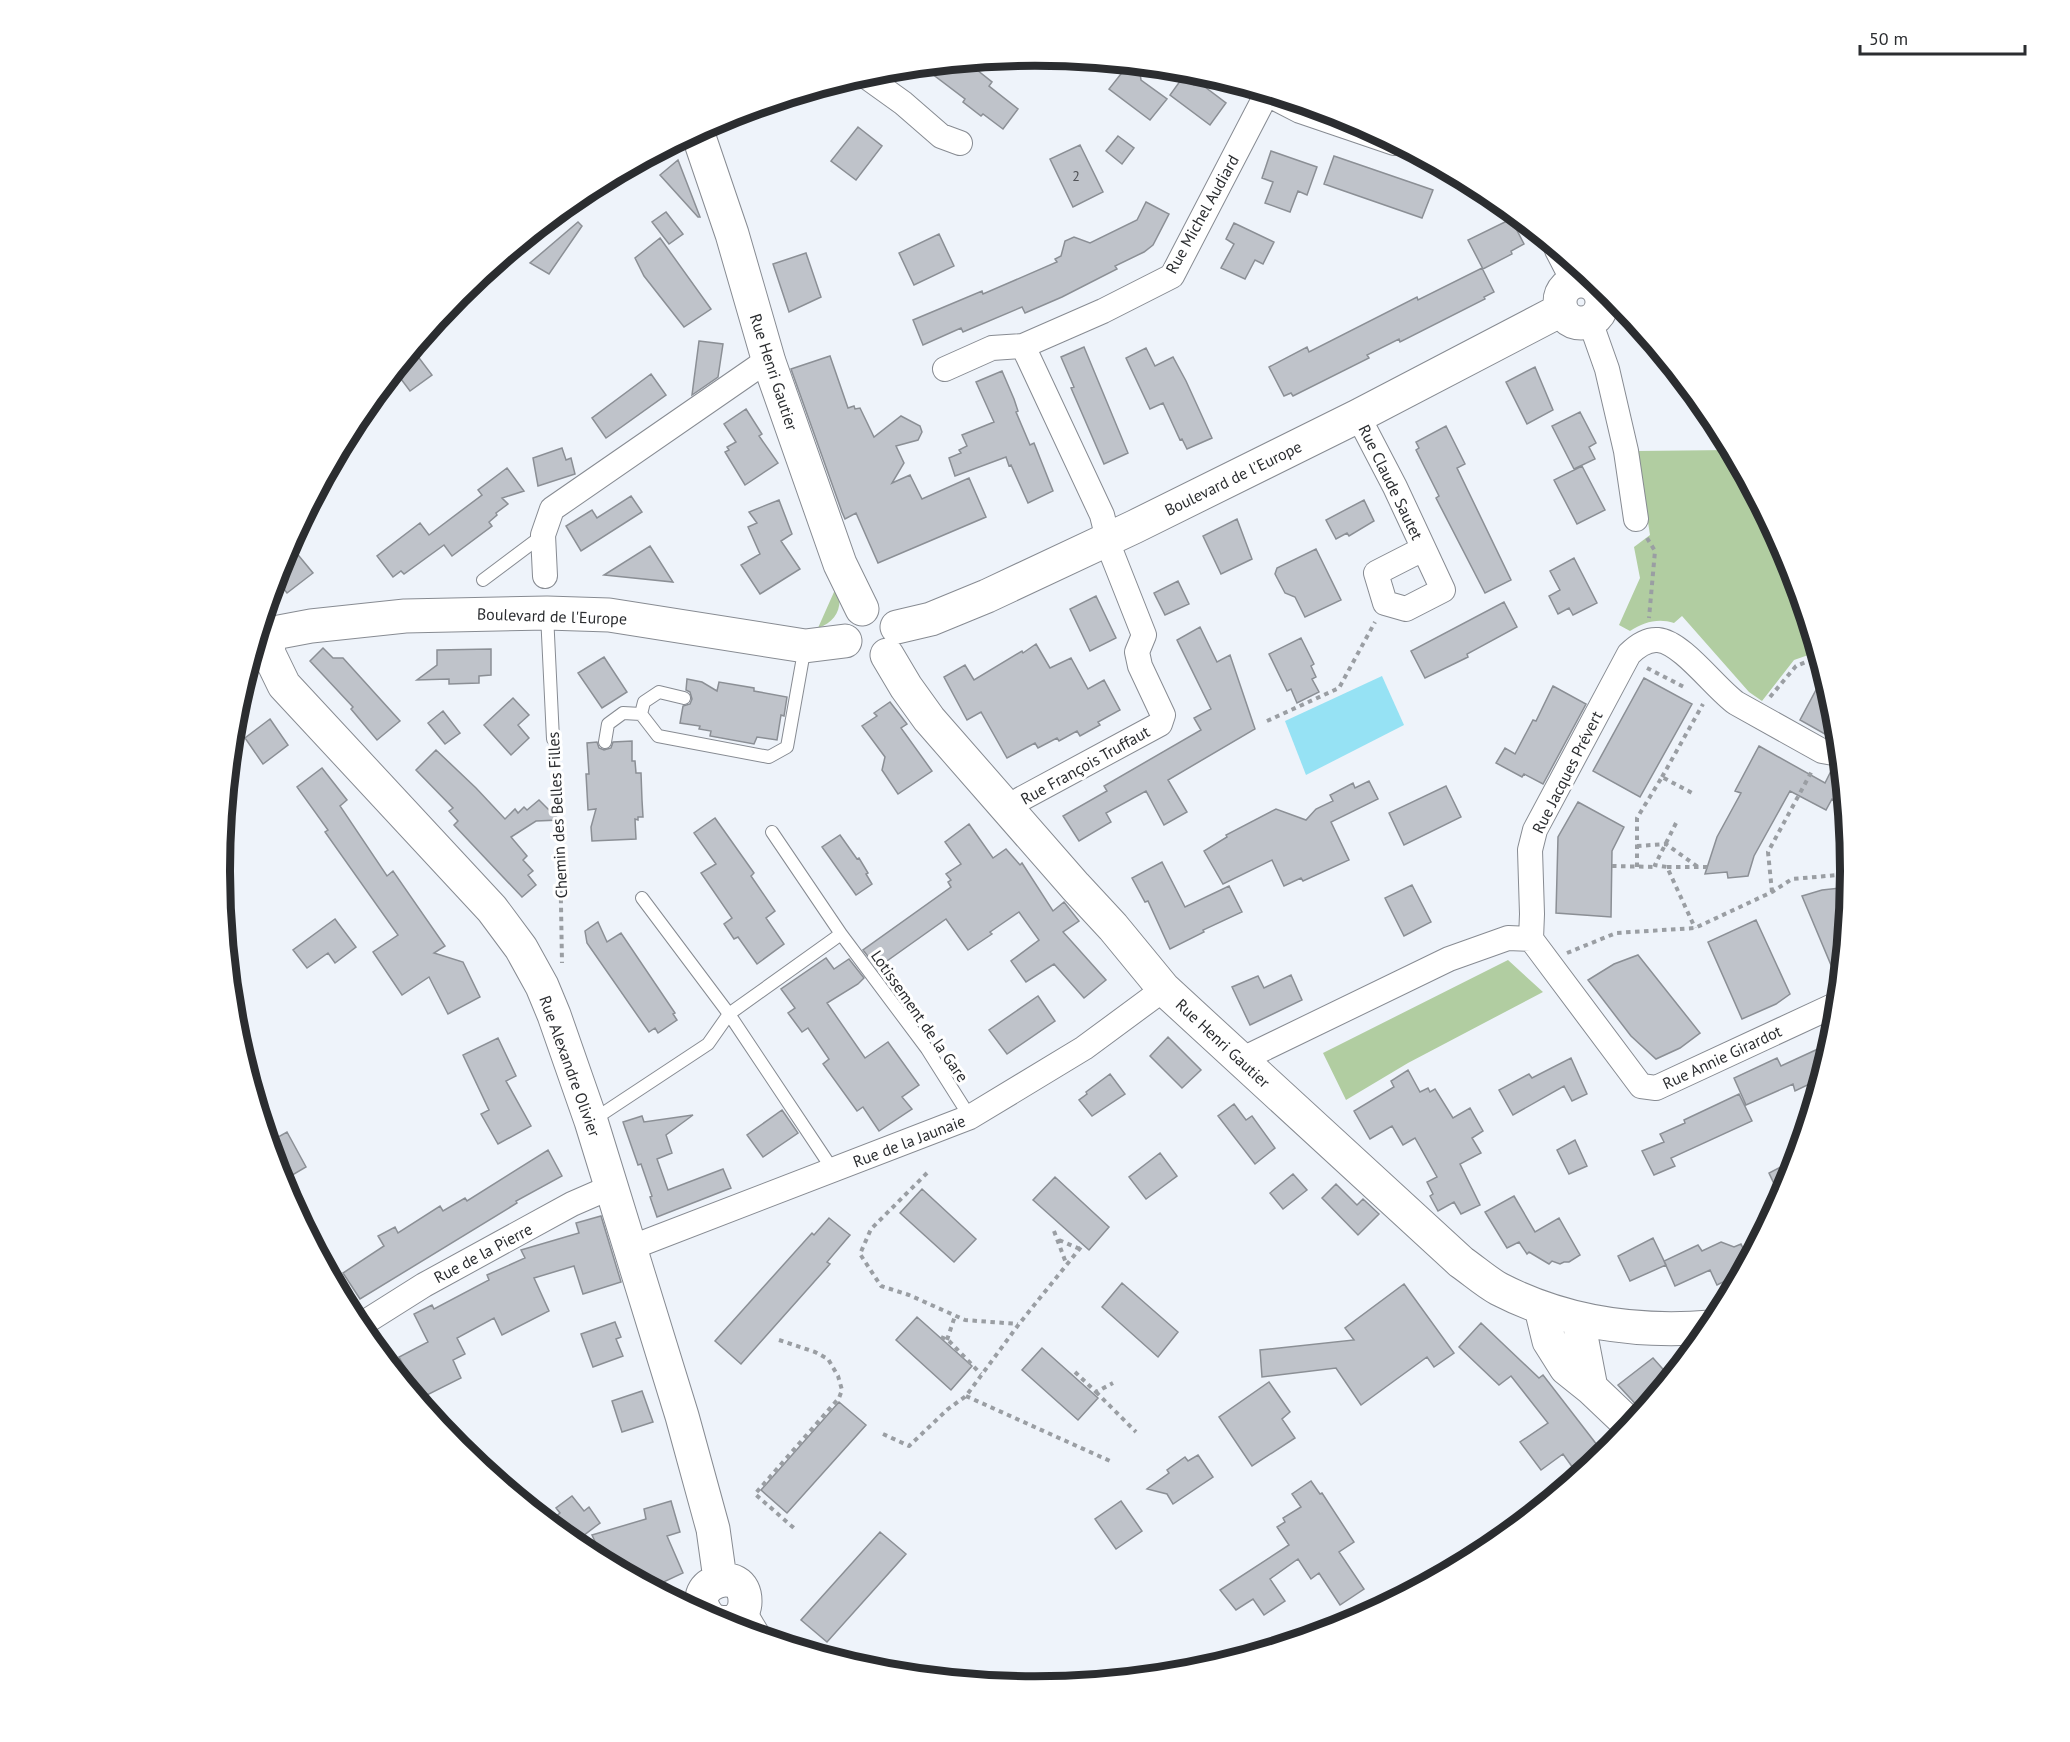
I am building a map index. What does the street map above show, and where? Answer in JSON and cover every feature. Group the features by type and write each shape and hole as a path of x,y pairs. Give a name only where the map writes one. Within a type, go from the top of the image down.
{"street":[{"path":"873,82 941,136 960,143"},
{"name":"Rue Michel Audiard","path":"1023,346 1103,311 1172,276 1262,99"},
{"name":"Rue Henri Gautier","path":"700,139 732,234 769,362 840,564 862,609"},
{"path":"1567,267 1586,299 1607,369 1626,451 1636,519"},
{"name":"Boulevard de l'Europe","path":"892,641 932,619 1110,546 1586,299"},
{"path":"945,369 992,348 1023,346"},
{"name":"Rue François Truffaut","path":"1008,809 1021,799 1160,724 1163,715 1140,666 1137,652 1144,635 1110,546 1102,515 1023,346"},
{"path":"545,576 543,535 552,509 756,368 769,362"},
{"name":"Rue Claude Sautet","path":"1358,416 1395,487 1443,590 1406,609 1385,603 1376,573 1423,549"},
{"path":"862,609 879,609 887,612 892,641 871,660 862,659 849,649 845,641 846,625 855,613 862,609"},
{"name":"Boulevard de l'Europe","path":"266,634 311,626 405,616 547,613 609,615 805,646 845,641"},
{"name":"Rue Alexandre Olivier","path":"265,639 284,685 492,909 521,948 542,986 591,1121 682,1416 713,1529 720,1580"},
{"path":"1647,641 1658,640 1669,643 1690,659 1724,695 1831,753"},
{"name":"Rue Henri Gautier","path":"892,641 906,687 929,719 1113,927 1164,989 1461,1262 1497,1288 1541,1308 1580,1320 1629,1327 1698,1327"},
{"name":"Rue Jacques Prévert","path":"1531,939 1530,850 1535,830 1629,654 1638,645 1647,641"},
{"path":"1245,1064 1253,1054 1449,959 1508,938 1531,939"},
{"name":"Rue Annie Girardot","path":"1531,939 1641,1086 1648,1088 1656,1088 1828,1008"},
{"name":"Rue de la Jaunaie","path":"630,1248 970,1117 1084,1048 1164,989"},
{"name":"Rue de la Pierre","path":"368,1320 424,1285 572,1204 611,1187"},
{"path":"1541,1308 1549,1341 1566,1368 1624,1419"},
{"path":"1580,1320 1591,1388"},
{"path":"703,1604 703,1593 713,1582 734,1581 744,1592 745,1606 740,1620"}],"lane":[{"path":"483,580 543,535"},
{"name":"Chemin des Belles Filles","path":"547,613 553,739"},
{"path":"605,742 608,724 623,713 641,714 658,736 769,757 787,747 805,646"},
{"path":"641,714 644,702 659,692 684,698"},
{"name":"Lotissement de la Gare","path":"772,832 841,934 927,1049 970,1117"},
{"path":"642,898 729,1014 833,1170"},
{"path":"591,1121 708,1044 729,1014 841,934"}],"path":[{"path":"1636,519 1655,551 1647,641"},
{"path":"1267,721 1339,688 1385,603"},
{"path":"1756,714 1796,666 1812,659"},
{"path":"1641,664 1687,689"},
{"path":"1637,867 1637,818 1706,699"},
{"name":"Chemin des Belles Filles","path":"553,739 560,848 562,973"},
{"path":"1772,892 1768,852 1831,753"},
{"path":"1662,777 1694,794"},
{"path":"1667,867 1655,864 1676,823"},
{"path":"1637,846 1666,844 1699,867"},
{"path":"1612,866 1708,867"},
{"path":"1667,867 1695,928"},
{"path":"1546,961 1616,933 1695,928 1772,892 1792,879 1840,875"},
{"path":"927,1173 871,1229 860,1254 881,1286 909,1295 965,1320 1019,1324"},
{"path":"1054,1231 1066,1264"},
{"path":"883,1434 909,1446 948,1409 966,1396 1019,1324 1081,1248 1059,1240"},
{"path":"947,1340 955,1316"},
{"path":"941,1337 947,1340 981,1374"},
{"path":"779,1340 815,1352 828,1359 838,1376 842,1390 839,1398 755,1494 795,1529"},
{"path":"1075,1372 1136,1432"},
{"path":"1096,1392 1113,1383"},
{"path":"966,1396 1110,1461"}],"green space":[{"path":"1720,450 1757,515 1779,563 1810,654 1794,660 1762,701 1749,692 1682,616 1674,623 1651,622 1630,631 1619,625 1640,578 1634,547 1650,535 1637,451"},
{"path":"838,590 840,602 837,613 829,622 818,628 834,592"},
{"path":"1508,960 1543,992 1408,1063 1346,1100 1323,1053"}],"water":[{"path":"1382,676 1404,725 1306,775 1285,721"}],"building":[{"path":"975,69 992,82 989,86 1018,109 1003,129 963,102 965,99 931,73"},
{"path":"1123,71 1140,73 1141,80 1167,99 1150,120 1109,89"},
{"path":"1181,79 1194,85 1196,82 1199,83 1226,103 1210,125 1170,95"},
{"path":"858,127 882,146 856,180 831,161"},
{"path":"1118,136 1134,148 1122,164 1106,151"},
{"path":"1080,145 1103,192 1073,207 1050,159"},
{"path":"1271,151 1317,167 1307,195 1298,191 1290,212 1265,203 1273,182 1262,178"},
{"path":"1334,156 1433,190 1422,218 1324,184"},
{"path":"678,160 700,217 660,175"},
{"path":"1146,202 1169,214 1153,245 1144,252 1115,266 1117,269 1025,313 1022,307 963,332 961,328 923,345 913,320 982,291 983,294 1057,262 1055,259 1061,256 1065,241 1074,237 1090,243 1137,220"},
{"path":"666,212 683,234 669,244 652,222"},
{"path":"1508,220 1514,224 1524,244 1511,251 1512,254 1483,269 1468,240"},
{"path":"578,222 582,226 549,274 530,263"},
{"path":"1234,223 1274,242 1263,264 1255,260 1245,279 1221,268 1234,244 1226,239"},
{"path":"939,234 954,266 914,285 899,253"},
{"path":"660,238 711,309 684,327 644,276 635,258"},
{"path":"806,253 821,297 789,312 773,264"},
{"path":"1482,268 1494,292 1484,297 1485,299 1400,342 1399,339 1367,355 1369,358 1293,396 1291,393 1284,396 1269,367 1307,347 1309,352 1417,297 1418,300"},
{"path":"699,341 723,344 718,377 692,395"},
{"path":"1084,347 1128,453 1104,464 1071,388 1074,387 1061,357"},
{"path":"1146,348 1155,366 1173,357 1212,438 1187,449 1182,439 1180,440 1163,403 1150,409 1126,358"},
{"path":"417,355 432,375 410,391 399,377"},
{"path":"830,356 848,408 854,406 855,409 860,408 874,437 901,416 920,426 922,432 918,440 896,446 904,463 892,483 910,475 922,499 969,478 986,517 878,563 856,513 845,519 791,369"},
{"path":"1535,367 1553,410 1527,424 1506,382"},
{"path":"1002,371 1030,445 1034,443 1053,491 1028,503 1006,457 955,476 949,458 961,453 959,450 967,446 962,435 994,422 976,382"},
{"path":"651,374 666,395 606,438 592,418"},
{"path":"746,409 762,434 759,436 778,463 745,485 725,452 729,450 727,447 736,442 724,424"},
{"path":"1580,412 1596,443 1589,447 1595,459 1574,469 1552,426"},
{"path":"1446,426 1465,464 1457,468 1511,580 1485,593 1436,498 1439,496 1416,450 1419,448 1416,442"},
{"path":"562,448 566,460 571,458 575,474 538,486 533,458"},
{"path":"1582,466 1605,510 1577,524 1554,480"},
{"path":"507,468 524,491 502,498 508,504 489,522 492,526 452,556 444,545 404,574 401,571 393,577 377,556 420,523 429,535 482,495 478,490"},
{"path":"631,496 642,512 581,551 566,526 592,510 597,518"},
{"path":"779,500 792,534 781,541 800,569 760,594 741,565 760,554 748,527 757,523 749,512"},
{"path":"1364,500 1374,521 1349,536 1347,533 1336,539 1326,520"},
{"path":"1237,519 1252,559 1221,574 1203,536"},
{"path":"650,546 673,582 604,575"},
{"path":"1316,549 1341,600 1305,617 1295,597 1285,593 1275,574 1277,568"},
{"path":"296,552 313,573 287,593 282,587"},
{"path":"1574,558 1597,603 1573,615 1569,608 1558,614 1549,596 1560,590 1550,571"},
{"path":"1178,581 1189,604 1165,615 1154,593"},
{"path":"1096,596 1116,638 1090,651 1070,609"},
{"path":"1504,602 1517,627 1467,654 1468,657 1425,678 1411,651"},
{"path":"1200,627 1217,662 1230,655 1255,729 1168,780 1187,812 1164,825 1146,791 1106,813 1111,822 1079,841 1063,816 1107,791 1104,786 1201,730 1194,718 1211,709 1177,640"},
{"path":"1301,638 1314,664 1311,666 1316,677 1312,679 1319,692 1297,703 1291,689 1287,691 1269,654"},
{"path":"1036,644 1050,668 1071,658 1088,689 1104,680 1120,710 1098,722 1100,725 1080,736 1077,731 1059,741 1057,738 1038,748 1035,743 1007,758 981,712 967,720 944,677 965,665 974,680"},
{"path":"323,648 333,658 343,658 400,721 377,740 351,709 353,707 310,661"},
{"path":"491,649 491,675 479,676 479,683 449,684 449,679 417,680 437,665 437,650"},
{"path":"604,657 627,692 602,708 578,673"},
{"path":"1644,678 1692,704 1640,797 1593,771"},
{"path":"687,679 702,682 717,691 719,682 787,697 777,740 757,737 754,744 710,736 711,731 699,729 700,726 680,723 683,706 690,704 692,699 690,692 686,690"},
{"path":"1553,686 1586,704 1543,784 1524,774 1522,777 1496,763 1505,748 1515,754 1533,720 1536,721"},
{"path":"1818,686 1828,736 1800,720"},
{"path":"513,698 529,715 518,725 529,738 511,755 484,725"},
{"path":"890,702 907,724 901,728 932,771 898,794 882,770 885,757 862,726 877,716 874,713"},
{"path":"443,711 460,733 445,744 428,723"},
{"path":"270,719 288,745 263,764 245,738"},
{"path":"632,741 632,761 635,761 636,773 641,773 643,817 635,819 636,839 592,841 591,827 596,809 588,810 587,743 597,742 599,748 604,750 611,748 613,742"},
{"path":"1759,746 1825,783 1833,767 1836,802 1832,799 1826,810 1790,791 1754,856 1748,876 1728,878 1727,872 1705,874 1717,837 1741,793 1735,791"},
{"path":"436,750 505,819 515,809 518,813 524,807 527,810 539,800 559,820 536,821 511,837 527,856 523,860 533,871 528,875 536,885 522,897 454,825 458,821 449,811 453,808 416,770"},
{"path":"322,768 347,800 340,806 387,876 393,871 445,946 434,953 463,962 480,997 448,1014 429,977 402,995 373,952 398,935 325,832 328,830 297,787"},
{"path":"1369,781 1378,799 1331,822 1349,860 1303,881 1301,878 1284,886 1272,860 1223,884 1204,851 1227,837 1226,835 1276,809 1306,820 1316,809 1333,801 1330,795 1353,783 1355,788"},
{"path":"1446,786 1461,817 1404,845 1389,813"},
{"path":"1578,802 1624,827 1612,851 1611,917 1556,913 1558,837"},
{"path":"715,818 754,873 751,876 775,911 766,918 784,944 757,964 738,937 734,939 724,924 732,918 701,873 716,864 694,833"},
{"path":"969,824 993,858 1006,849 1020,865 1022,863 1053,911 1064,902 1079,921 1063,932 1106,980 1084,998 1054,964 1026,982 1011,961 1039,940 1019,912 968,950 946,919 877,968 863,950 951,887 948,882 951,880 946,874 961,864 945,842"},
{"path":"840,835 857,859 859,858 872,884 856,895 822,847"},
{"path":"1162,862 1185,907 1229,886 1242,912 1203,930 1204,932 1170,949 1148,901 1145,902 1132,878"},
{"path":"1412,885 1431,922 1404,936 1385,898"},
{"path":"1839,888 1833,971 1802,896"},
{"path":"335,919 356,947 335,963 328,953 307,968 293,950"},
{"path":"1756,920 1790,994 1776,1004 1742,1019 1708,942"},
{"path":"598,922 607,942 621,933 675,1013 673,1014 677,1020 658,1033 655,1028 649,1032 587,943 585,931"},
{"path":"1638,955 1700,1033 1680,1048 1656,1059 1631,1036 1588,980 1614,964"},
{"path":"826,958 834,969 849,959 864,978 827,1003 865,1058 888,1042 919,1085 902,1097 912,1109 879,1131 863,1107 857,1111 823,1064 829,1059 808,1028 802,1032 788,1013 795,1008 781,989"},
{"path":"1291,975 1302,1000 1250,1025 1232,987 1258,976 1264,988"},
{"path":"1038,996 1055,1021 1007,1054 989,1030"},
{"path":"1168,1037 1201,1070 1182,1088 1150,1056"},
{"path":"498,1038 516,1076 506,1081 531,1126 498,1144 481,1114 489,1110 463,1055"},
{"path":"1820,1048 1812,1083 1795,1091 1793,1084 1746,1105 1734,1078 1777,1058 1781,1066"},
{"path":"1571,1058 1587,1094 1572,1101 1564,1086 1513,1115 1499,1090 1529,1074 1532,1078"},
{"path":"1408,1070 1420,1092 1428,1088 1430,1092 1435,1089 1453,1118 1470,1108 1483,1131 1472,1138 1481,1153 1460,1164 1480,1205 1461,1214 1454,1202 1438,1211 1430,1196 1433,1194 1427,1182 1437,1177 1415,1138 1403,1145 1392,1126 1370,1139 1354,1111 1394,1087 1391,1081"},
{"path":"1110,1074 1125,1094 1092,1116 1079,1100"},
{"path":"1739,1094 1752,1121 1671,1158 1675,1166 1654,1175 1642,1151 1664,1142 1660,1134"},
{"path":"1234,1104 1246,1120 1252,1116 1275,1148 1255,1164 1218,1116"},
{"path":"782,1110 798,1133 763,1157 747,1135"},
{"path":"693,1115 666,1135 672,1153 657,1159 668,1190 723,1169 731,1188 657,1217 641,1164 638,1165 623,1122 642,1116 644,1122"},
{"path":"287,1132 306,1167 290,1176 276,1138"},
{"path":"1575,1140 1587,1166 1569,1174 1557,1150"},
{"path":"548,1150 562,1176 516,1201 517,1203 360,1299 343,1273 384,1246 378,1236 395,1227 398,1233 440,1206 443,1211 465,1198 467,1201"},
{"path":"1160,1153 1177,1176 1146,1199 1129,1177"},
{"path":"1784,1165 1775,1187 1769,1173"},
{"path":"1293,1174 1307,1190 1283,1209 1270,1193"},
{"path":"1055,1177 1109,1227 1089,1250 1033,1200"},
{"path":"1336,1184 1357,1205 1363,1199 1379,1214 1358,1235 1322,1198"},
{"path":"922,1189 976,1239 954,1262 900,1213"},
{"path":"1514,1196 1535,1232 1559,1218 1580,1255 1569,1262 1560,1264 1552,1261 1549,1264 1529,1252 1527,1254 1519,1242 1507,1248 1485,1212"},
{"path":"601,1216 621,1282 583,1294 574,1266 534,1278 549,1311 502,1335 494,1318 457,1338 465,1354 453,1360 461,1378 425,1396 411,1379 399,1357 428,1342 414,1314 432,1305 434,1309 489,1280 487,1275 525,1258 521,1250 579,1233 576,1223"},
{"path":"829,1218 850,1235 827,1262 830,1264 741,1364 715,1341 812,1233 814,1235"},
{"path":"1653,1238 1666,1265 1630,1281 1618,1256"},
{"path":"1721,1242 1734,1247 1741,1244 1744,1251 1728,1280 1717,1285 1710,1270 1675,1286 1664,1261 1698,1245 1702,1251"},
{"path":"1122,1283 1178,1332 1158,1357 1102,1307"},
{"path":"1404,1284 1454,1353 1434,1367 1427,1357 1361,1405 1336,1368 1262,1377 1260,1350 1354,1340 1345,1328"},
{"path":"917,1317 972,1366 951,1390 896,1340"},
{"path":"615,1322 621,1337 616,1339 623,1356 593,1367 581,1334"},
{"path":"1481,1323 1539,1378 1543,1375 1598,1446 1574,1469 1563,1454 1541,1470 1520,1442 1548,1423 1511,1376 1499,1385 1459,1347"},
{"path":"1042,1348 1098,1398 1078,1420 1022,1370"},
{"path":"1653,1358 1665,1372 1637,1405 1618,1385"},
{"path":"1269,1382 1290,1412 1282,1419 1295,1438 1252,1466 1219,1417"},
{"path":"642,1391 653,1422 622,1432 612,1401"},
{"path":"839,1402 866,1425 787,1513 761,1490"},
{"path":"1198,1455 1213,1477 1173,1504 1167,1494 1147,1489 1169,1473 1167,1470 1185,1457 1188,1461"},
{"path":"1311,1481 1320,1494 1322,1493 1354,1542 1339,1552 1364,1589 1340,1605 1319,1573 1311,1579 1298,1559 1270,1579 1285,1601 1264,1615 1253,1599 1236,1610 1220,1590 1289,1545 1277,1527 1285,1522 1283,1518 1301,1507 1292,1494"},
{"path":"572,1496 584,1511 589,1507 600,1523 583,1536 555,1517 560,1513 556,1508"},
{"path":"671,1501 680,1532 667,1536 683,1573 661,1583 597,1546 592,1535 646,1519 644,1509"},
{"path":"1121,1501 1142,1531 1116,1549 1095,1519"},
{"path":"880,1532 906,1554 827,1642 801,1620"}]}
